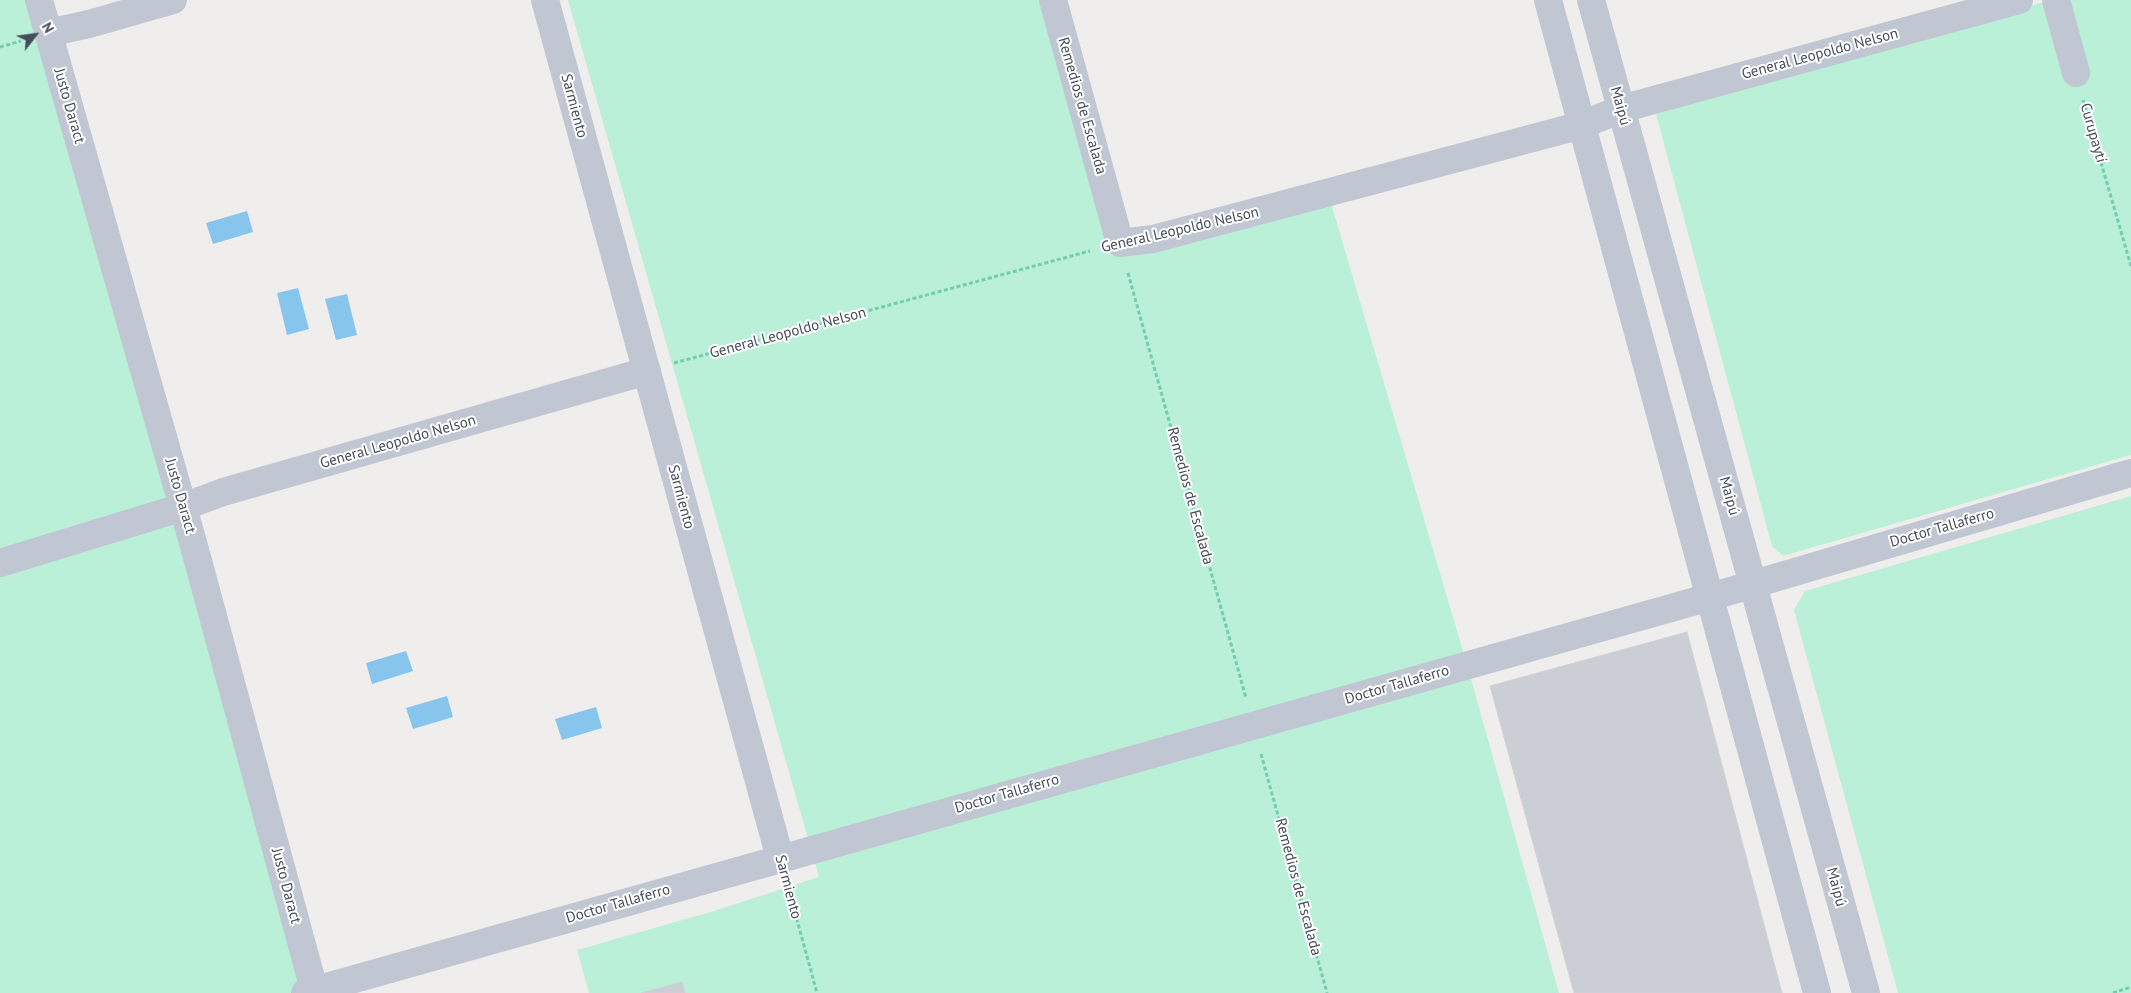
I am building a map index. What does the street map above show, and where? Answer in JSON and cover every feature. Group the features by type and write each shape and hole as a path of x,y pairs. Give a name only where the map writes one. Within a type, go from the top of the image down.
{"street":[{"name":"Justo Daract","path":"39,0 183,507 312,992"},
{"path":"48,33 89,24 172,0"},
{"name":"Sarmiento","path":"545,0 780,858"},
{"name":"Remedios de Escalada","path":"1052,0 1120,243"},
{"path":"1548,0 1817,993"},
{"name":"Maipú","path":"1590,0 1866,993"},
{"name":"General Leopoldo Nelson","path":"1120,243 1153,239 1582,125 1621,109 2019,0"},
{"path":"2056,0 2076,73"},
{"name":"General Leopoldo Nelson","path":"0,563 183,507 223,492 647,371"},
{"name":"Doctor Tallaferro","path":"312,992 780,858 1710,597 2131,473"}],"path":[{"name":"Curupaytí","path":"2076,73 2131,266"},
{"name":"General Leopoldo Nelson","path":"647,371 1120,243"},
{"name":"Remedios de Escalada","path":"1120,243 1327,993"},
{"name":"Sarmiento","path":"780,858 817,993"},
{"path":"2113,993 2131,988"}],"green space":[{"path":"0,0 39,0 305,993 0,993"},
{"path":"568,0 1044,0 1120,243 1328,193 1467,665 1559,993 589,993 577,950 714,911 819,877"},
{"path":"2051,0 2131,0 2131,455 1783,556 1772,546 1656,114"},
{"path":"2131,496 2131,993 1898,993 1794,610 1805,591"}],"water":[{"path":"247,211 253,232 213,244 206,223"},
{"path":"298,288 309,329 287,335 277,293"},
{"path":"347,294 357,335 336,340 325,299"},
{"path":"406,651 413,671 372,684 366,663"},
{"path":"447,696 453,717 413,729 406,708"},
{"path":"596,707 602,728 562,740 555,719"}],"building":[{"path":"1687,632 1782,993 1574,993 1490,686"},
{"path":"682,982 685,993 641,993"}]}
